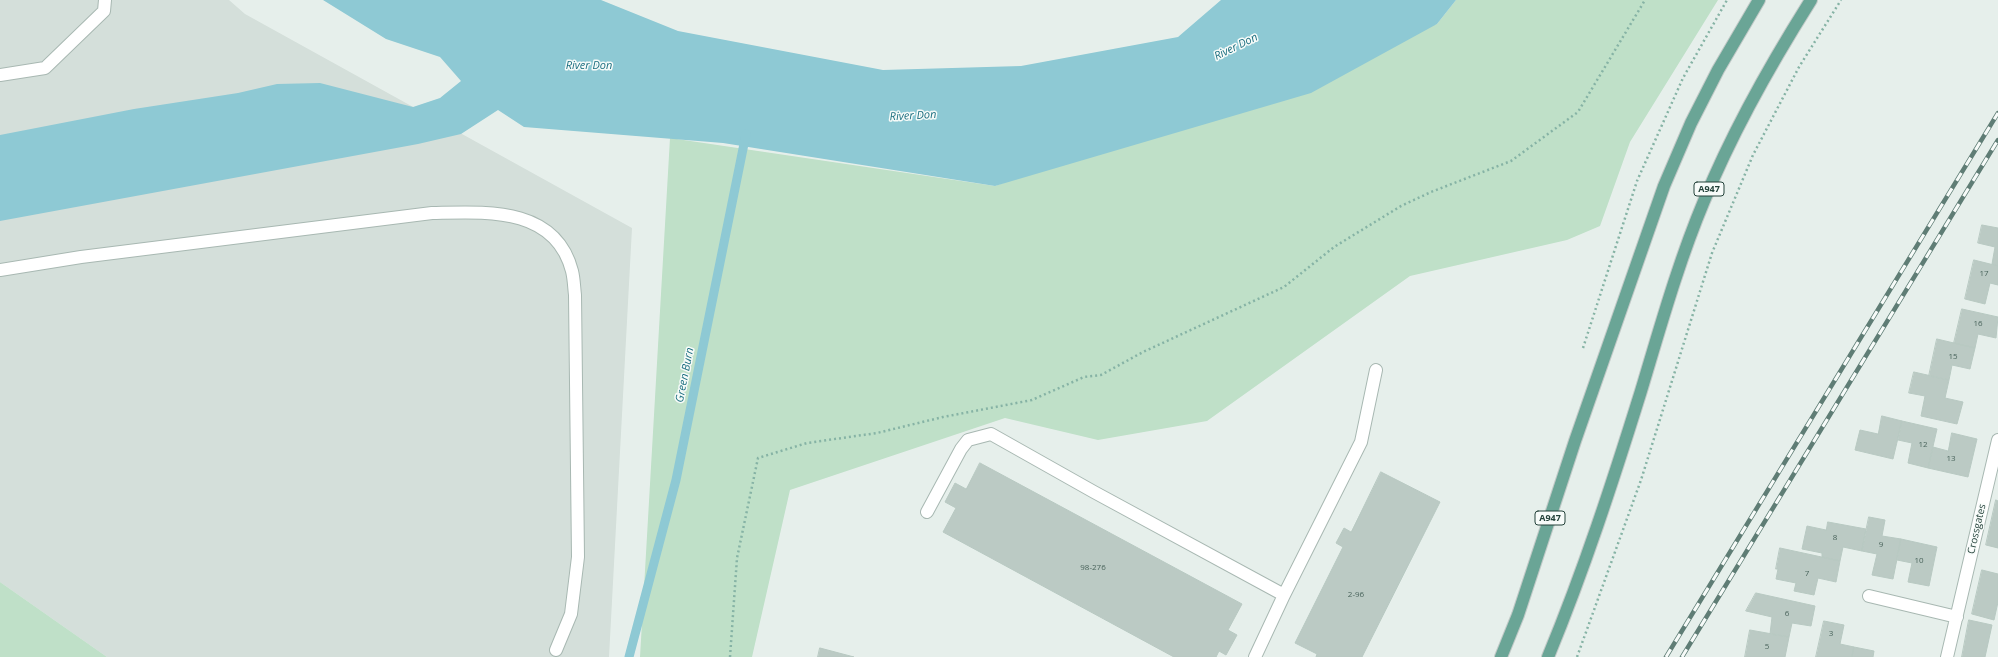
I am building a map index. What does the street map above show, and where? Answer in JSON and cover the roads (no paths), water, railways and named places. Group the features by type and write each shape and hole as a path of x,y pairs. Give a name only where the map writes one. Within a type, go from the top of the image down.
{"main road":[{"name":"A947","path":"1502,657 1518,615 1575,441 1664,186 1691,123 1711,83 1759,0"},
{"name":"A947","path":"1548,657 1609,495 1672,289 1703,202 1737,125 1779,51 1811,0"}],"street":[{"path":"0,75 46,68 104,11 105,0"},
{"path":"0,270 81,257 432,213 485,212 522,218 546,231 562,249 572,270 575,295 578,557 571,614 556,650"},
{"path":"1255,657 1284,595 1361,442 1376,370"},
{"path":"927,512 961,449 968,440 991,434 1094,492 1284,595"},
{"name":"Crossgates","path":"1947,657 1998,440"},
{"path":"1869,596 1956,617"}],"water":[{"name":"River Don","path":"323,0 601,0 678,31 883,70 1021,66 1178,37 1221,0 1456,0 1437,24 1311,93 995,186 723,143 524,127 498,110 461,134 418,144 0,221 0,135 134,109 238,93 277,84 320,83 413,107 440,98 461,81 440,57 386,39"}],"waterway":[{"name":"Green Burn","path":"629,657 676,480 746,134"}],"railway":[{"path":"1666,657 1998,113"},
{"path":"1682,657 1998,140"}]}
